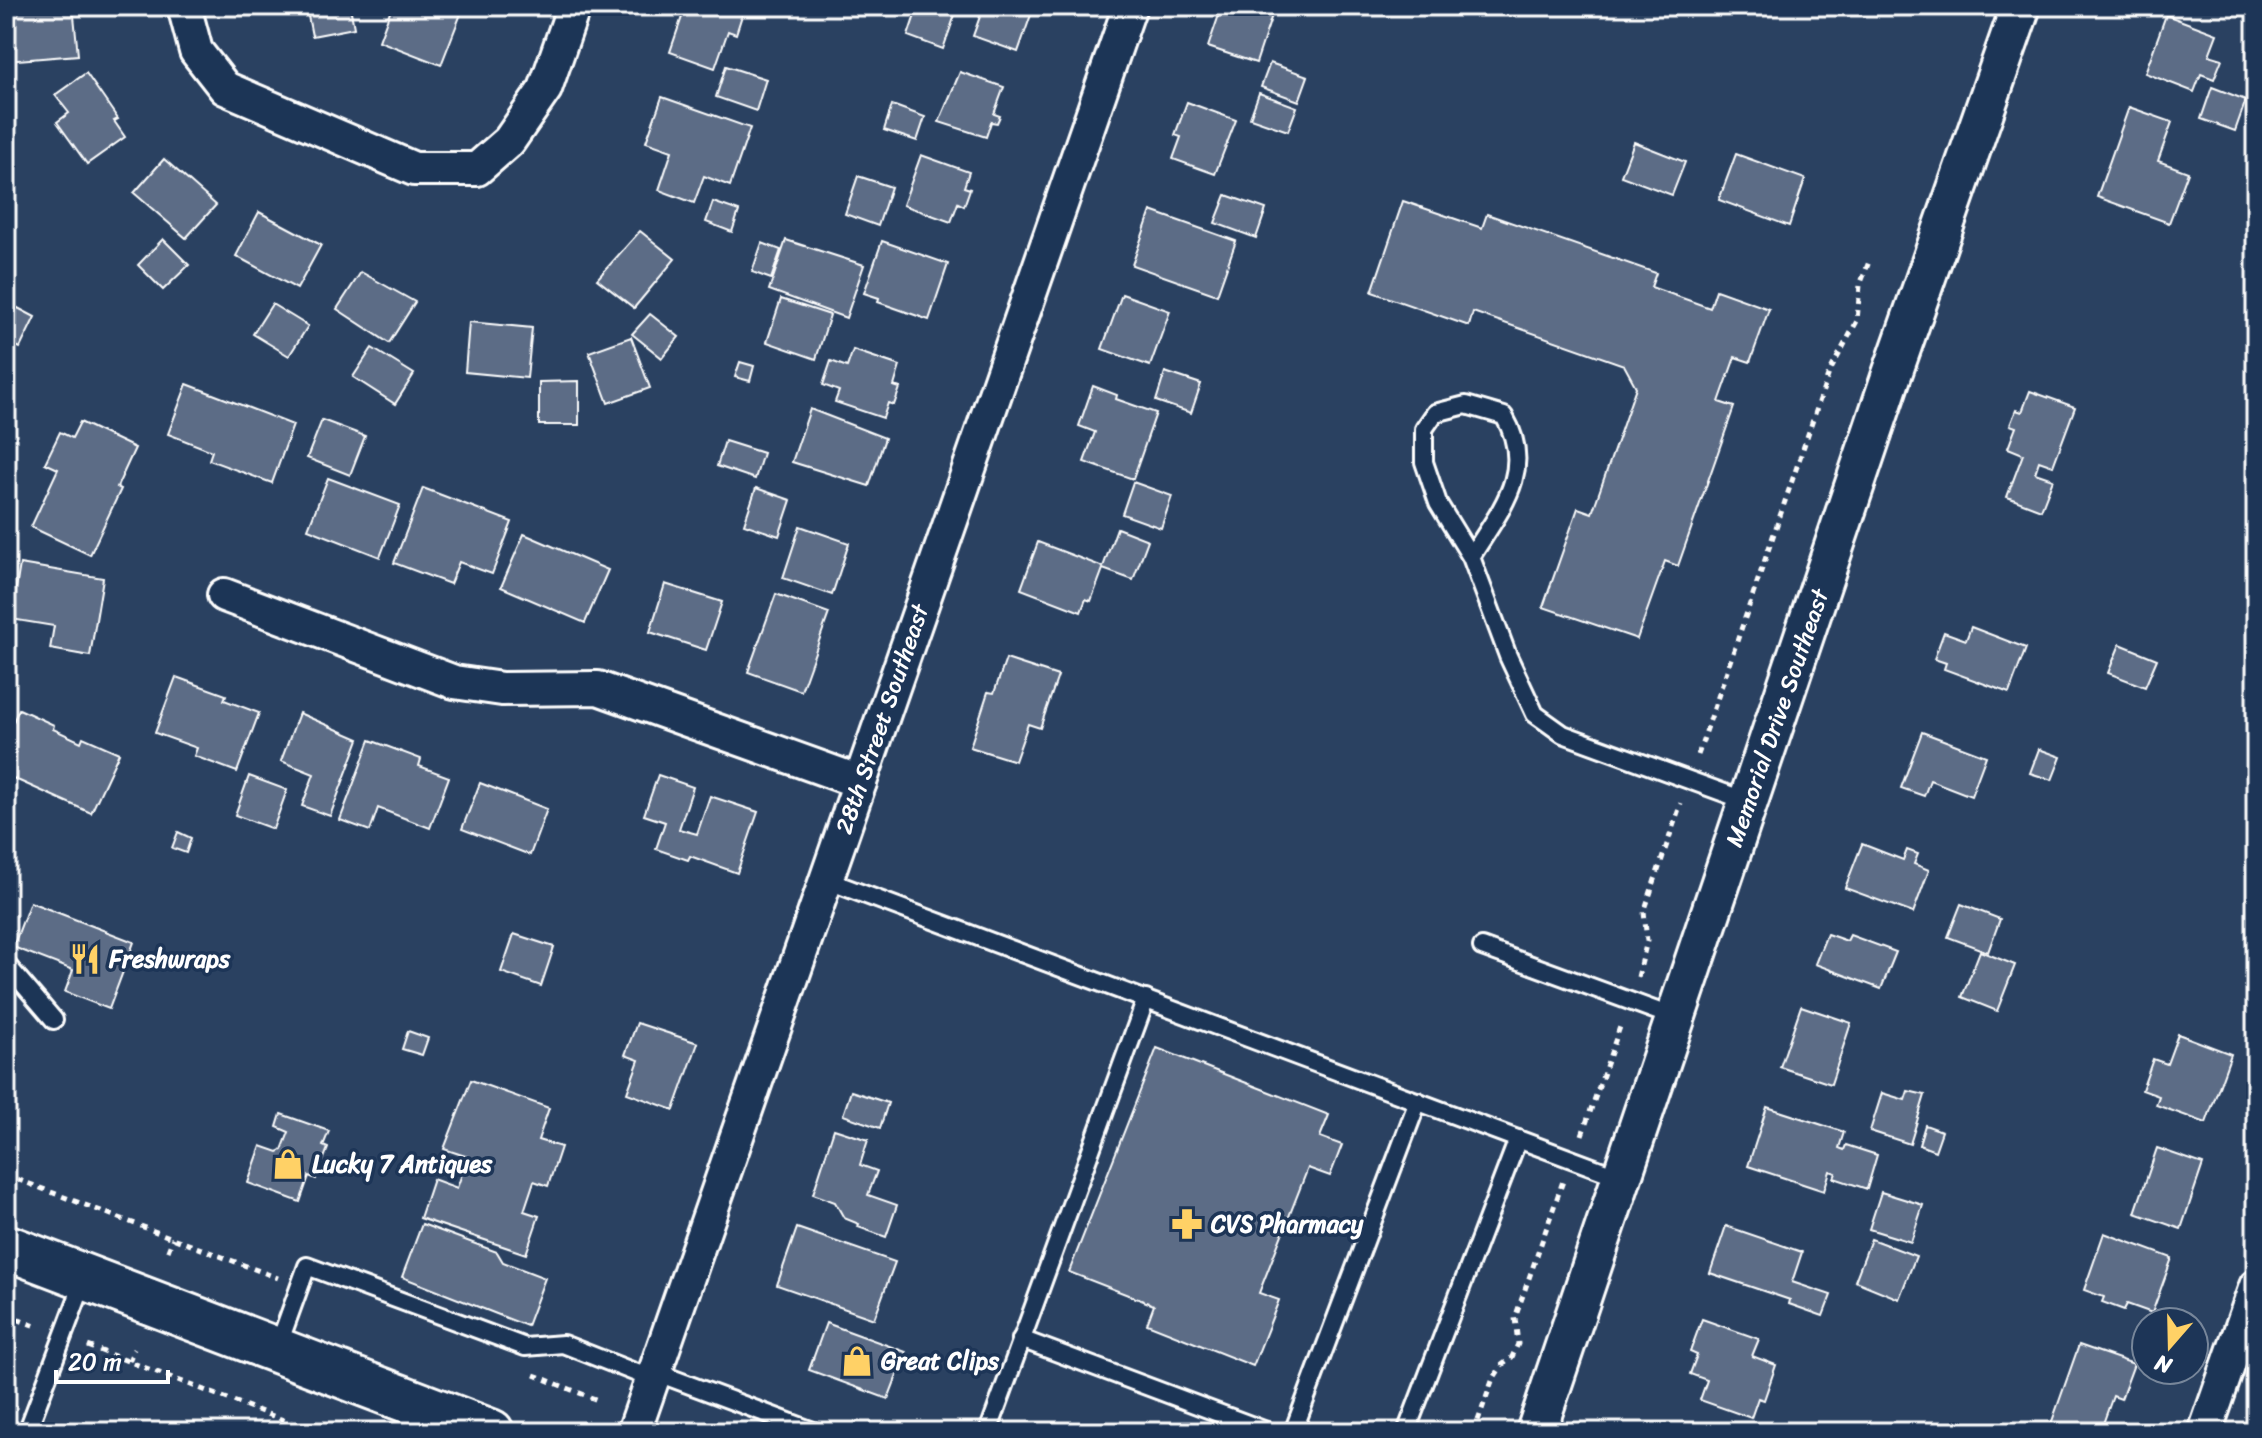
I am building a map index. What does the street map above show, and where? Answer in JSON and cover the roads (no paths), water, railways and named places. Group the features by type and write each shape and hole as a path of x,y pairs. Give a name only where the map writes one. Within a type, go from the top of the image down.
{"main road":[{"path":"6,1247 491,1432"}],"street":[{"path":"184,6 196,51 225,88 414,169 477,169 509,141 545,89 574,6"},
{"name":"28th Street Southeast","path":"634,1432 1130,6"},
{"name":"Memorial Drive Southeast","path":"1536,1432 1886,392 2021,6"},
{"path":"224,595 454,682 502,689 598,688 860,782"},
{"path":"2205,1432 2256,1286"}],"lane":[{"path":"1471,557 1511,492 1518,464 1516,435 1504,416 1466,405 1435,413 1424,429 1424,462 1438,503 1471,557 1508,656 1535,714 1563,734 1749,802"},
{"path":"826,880 1622,1178"},
{"path":"1482,947 1676,1018"},
{"path":"6,964 54,1020"},
{"path":"988,1432 1146,999"},
{"path":"1293,1432 1418,1101"},
{"path":"1406,1432 1518,1139"},
{"path":"277,1350 307,1266 525,1347 563,1344 816,1432"},
{"path":"27,1432 86,1277"},
{"path":"1021,1339 1269,1432"}],"place":[{"name":"Freshwraps","path":"85,959"},
{"name":"Lucky 7 Antiques","path":"288,1164"},
{"name":"CVS Pharmacy","path":"1187,1224"},
{"name":"Great Clips","path":"857,1361"}]}
